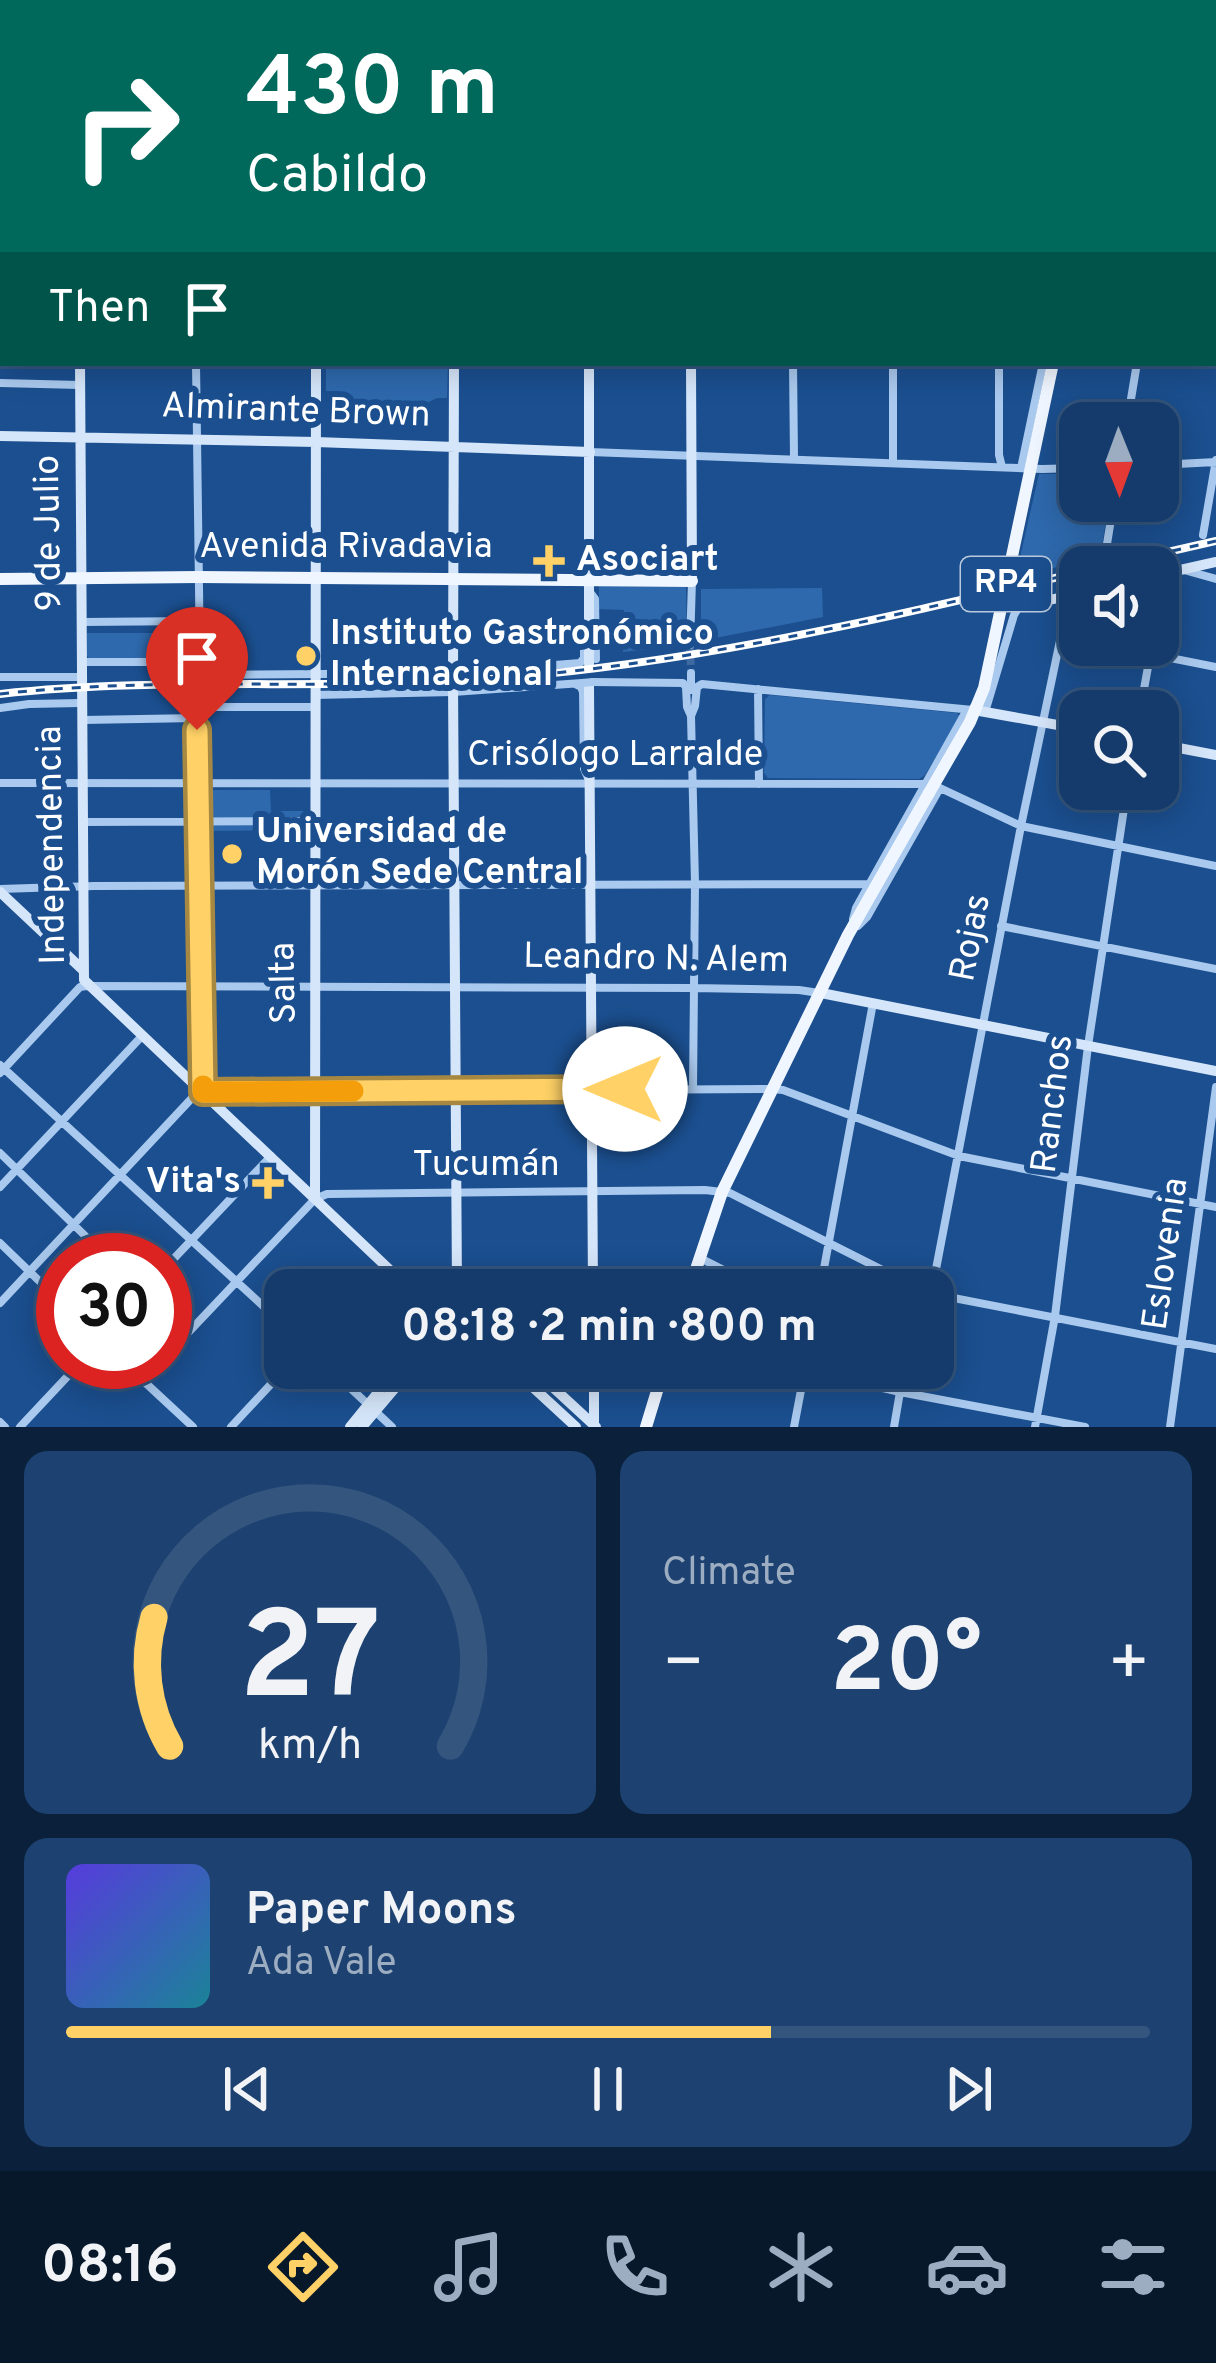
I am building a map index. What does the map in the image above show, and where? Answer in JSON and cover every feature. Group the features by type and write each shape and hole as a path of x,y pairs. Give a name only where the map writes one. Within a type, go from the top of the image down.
{"main road":[{"name":"RP4","path":"695,1269 722,1192 848,935 970,722 984,688 1052,366"},
{"name":"Avenida Rivadavia","path":"0,579 454,579 589,585 692,581"},
{"path":"646,1427 658,1389"}],"street":[{"name":"9 de Julio","path":"80,366 81,703"},
{"path":"196,366 199,577 194,621 200,662 209,676 454,673 589,661 589,366"},
{"name":"Salta","path":"315,1199 316,366"},
{"path":"454,366 458,1269"},
{"path":"690,645 691,366"},
{"path":"794,366 794,458"},
{"path":"893,366 893,462"},
{"path":"999,366 1002,466"},
{"path":"980,711 1005,605 1006,567 1042,366"},
{"path":"1130,402 1136,366"},
{"path":"0,383 80,385"},
{"name":"Almirante Brown","path":"0,436 590,452"},
{"path":"590,452 1059,468"},
{"path":"1179,464 1216,462 1203,535"},
{"path":"1179,570 1216,562"},
{"path":"1183,569 1216,579"},
{"path":"1005,605 1019,607 1059,597"},
{"path":"692,606 694,637 703,644"},
{"path":"980,711 1019,607"},
{"path":"81,622 194,621"},
{"path":"151,662 194,621"},
{"name":"Rojas","path":"937,1269 1059,645"},
{"path":"1179,658 1216,668"},
{"path":"81,662 200,662"},
{"path":"691,673 693,1089"},
{"path":"0,677 81,676"},
{"path":"81,720 197,718 211,706 275,707 616,683 685,685 692,716"},
{"path":"590,782 594,692 616,683"},
{"path":"585,684 590,782 593,1269"},
{"path":"692,716 695,690 702,684 980,711 1059,725"},
{"path":"758,689 759,784"},
{"path":"0,708 81,703"},
{"name":"Independencia","path":"81,703 83,970 87,986"},
{"path":"848,935 867,917 933,788 964,715 980,711"},
{"path":"197,718 203,1092"},
{"path":"1179,748 1216,755"},
{"name":"Crisólogo Larralde","path":"0,783 590,782 933,788 1021,826 1216,866"},
{"path":"848,935 856,908 933,788"},
{"name":"Ranchos","path":"1036,1422 1055,1316 1088,1046 1124,810"},
{"path":"82,822 314,821"},
{"path":"0,891 83,886 870,884"},
{"path":"0,891 83,970"},
{"path":"1001,926 1216,969"},
{"path":"264,1306 1,1069 80,988 87,986 142,1036 389,1269"},
{"name":"Leandro N. Alem","path":"87,986 799,990 1216,1071"},
{"path":"824,1269 873,1003"},
{"path":"0,1187 142,1036"},
{"name":"Eslovenia","path":"1170,1427 1216,1087"},
{"path":"0,1303 203,1092 772,1088 959,1156 1216,1207"},
{"path":"0,1153 82,1233"},
{"path":"193,1240 271,1156"},
{"name":"Tucumán","path":"315,1199 327,1194 722,1192 736,1194 881,1269"},
{"path":"192,1328 315,1199"},
{"path":"0,1243 36,1277"},
{"path":"699,1257 722,1269"},
{"path":"954,1296 1216,1349"},
{"path":"20,1427 56,1389"},
{"path":"153,1389 193,1427"},
{"path":"231,1427 266,1389"},
{"path":"352,1389 392,1427"},
{"path":"362,1427 384,1389"},
{"path":"350,1427 391,1389"},
{"path":"535,1389 577,1427"},
{"path":"554,1389 595,1427"},
{"path":"594,1389 595,1427"},
{"path":"794,1427 799,1389"},
{"path":"889,1389 1036,1422 1085,1427"},
{"path":"894,1427 908,1389"}],"shaded area":[{"path":"326,366 448,366 447,398 410,411 366,410 339,392 326,391"},
{"path":"1039,474 1059,474 1059,522 1106,522 1102,546 1059,546 1059,567 1016,575"},
{"path":"599,586 686,587 687,642 623,652 624,610 599,609"},
{"path":"822,588 823,617 705,640 701,635 701,589"},
{"path":"191,628 196,649 188,658 86,655 87,633 181,633"},
{"path":"770,695 957,713 960,717 919,779 768,778 764,773 765,699"},
{"path":"206,790 270,790 271,811 307,811 308,830 206,831"}],"tunnel":[{"path":"690,645 691,673"}],"railway":[{"path":"1179,549 1216,541"},
{"path":"0,694 113,686 397,683 534,675 769,641 1059,577"}],"slow traffic":[{"path":"203,1086 203,1092 353,1091"}],"place":[{"name":"Asociart","path":"549,561"},
{"name":"Instituto Gastronómico Internacional","path":"306,656"},
{"name":"Universidad de Morón Sede Central","path":"232,854"},
{"name":"Vita's","path":"268,1183"}],"route":[{"path":"197,730 203,1092 625,1089"}]}
